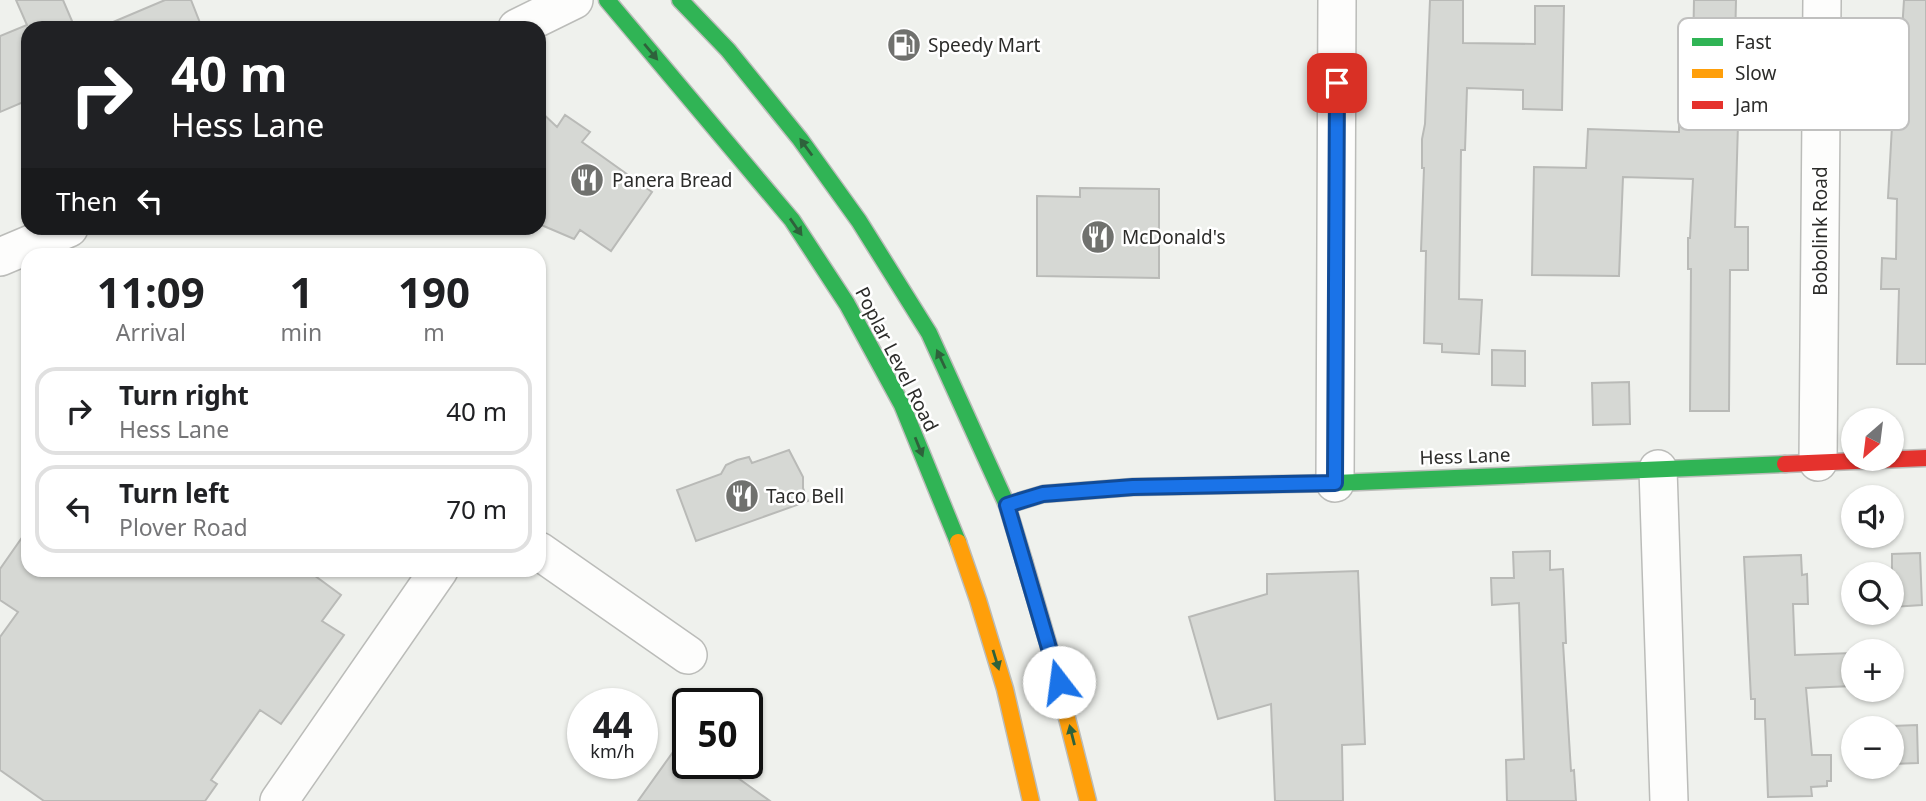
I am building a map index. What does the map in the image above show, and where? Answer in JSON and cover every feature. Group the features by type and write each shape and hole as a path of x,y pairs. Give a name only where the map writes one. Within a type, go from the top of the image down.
{"main road":[{"name":"Poplar Level Road","path":"607,0 792,220 847,303 902,405 952,527 978,600 1005,689 1031,801"},
{"name":"Poplar Level Road","path":"680,0 728,50 800,139 859,221 929,332 1007,505 1048,643 1088,801"},
{"name":"Hess Lane","path":"1007,505 1043,494 1133,487 1335,483 1926,458"}],"street":[{"path":"531,21 574,0"},
{"path":"1335,483 1337,0"},
{"name":"Bobolink Road","path":"1822,0 1822,18"},
{"name":"Bobolink Road","path":"1818,462 1821,130"},
{"path":"21,248 52,235"},
{"path":"0,257 21,248"},
{"path":"1658,469 1669,801"},
{"path":"546,556 688,655"},
{"path":"279,801 434,577"}],"building":[{"path":"16,0 63,0 72,21 25,21"},
{"path":"165,0 191,0 199,21 116,21"},
{"path":"1430,0 1463,0 1463,43 1535,44 1535,6 1564,6 1562,110 1523,109 1523,90 1467,88 1465,150 1461,150 1459,299 1482,300 1479,354 1442,352 1442,344 1424,343 1426,251 1421,251 1424,168 1422,139 1425,124"},
{"path":"1694,0 1736,0 1736,18 1694,18"},
{"path":"1904,0 1926,0 1926,364 1897,364 1899,289 1881,289 1882,258 1896,259 1897,199 1888,198 1892,130 1909,130 1909,18 1903,18"},
{"path":"21,27 21,103 0,112 0,36"},
{"name":"Panera Bread","path":"565,115 590,132 582,142 652,192 611,251 580,230 574,239 546,227 546,117 557,127"},
{"path":"1588,129 1679,132 1738,130 1735,227 1748,227 1748,270 1730,270 1729,411 1690,411 1691,269 1688,269 1688,238 1693,179 1623,177 1619,276 1532,275 1534,167 1586,168"},
{"name":"McDonald's","path":"1080,188 1159,189 1159,278 1037,276 1037,196 1080,197"},
{"path":"1492,350 1525,351 1525,386 1492,385"},
{"path":"1629,382 1630,424 1593,425 1592,383"},
{"name":"Taco Bell","path":"789,450 803,477 803,488 808,501 696,541 677,490 721,474 726,465 737,460 749,457 752,463"},
{"path":"21,539 21,577 317,577 341,595 322,621 344,635 281,724 260,710 211,780 217,784 205,801 44,801 0,770 0,637 18,612 0,600 0,569"},
{"path":"1550,551 1550,570 1563,569 1566,643 1563,643 1571,771 1574,770 1576,801 1507,801 1506,760 1524,759 1519,603 1492,605 1491,578 1514,578 1513,552"},
{"path":"1920,553 1922,605 1904,606 1904,562 1892,562 1892,554"},
{"path":"1801,555 1802,575 1807,574 1808,604 1793,604 1795,655 1841,653 1841,687 1806,688 1812,755 1831,755 1831,781 1827,781 1827,786 1811,787 1812,796 1768,797 1765,719 1755,719 1755,699 1751,699 1744,557"},
{"path":"1358,571 1365,744 1342,745 1343,801 1275,801 1271,704 1218,719 1189,617 1267,594 1267,574"},
{"path":"1917,725 1918,763 1904,764 1904,726"},
{"path":"672,753 672,779 739,779 770,801 638,801 654,779 658,779 658,773"}],"traffic: fast":[{"path":"607,0 792,220 847,304 902,405 958,542"},
{"path":"680,0 728,50 800,139 859,221 929,333 1007,505 1024,561"},
{"path":"1007,505 1043,494 1133,487 1335,483 1785,464"}],"traffic: slow":[{"path":"958,542 1005,689 1031,801"},
{"path":"1024,561 1088,801"}],"traffic: jam":[{"path":"1785,464 1926,458"}],"place":[{"name":"Speedy Mart","path":"904,45"},
{"name":"Panera Bread","path":"587,180"},
{"name":"McDonald's","path":"1098,237"},
{"name":"Taco Bell","path":"742,496"}],"route":[{"path":"1059,682 1007,505 1043,494 1159,485 1335,483 1337,83"}]}
